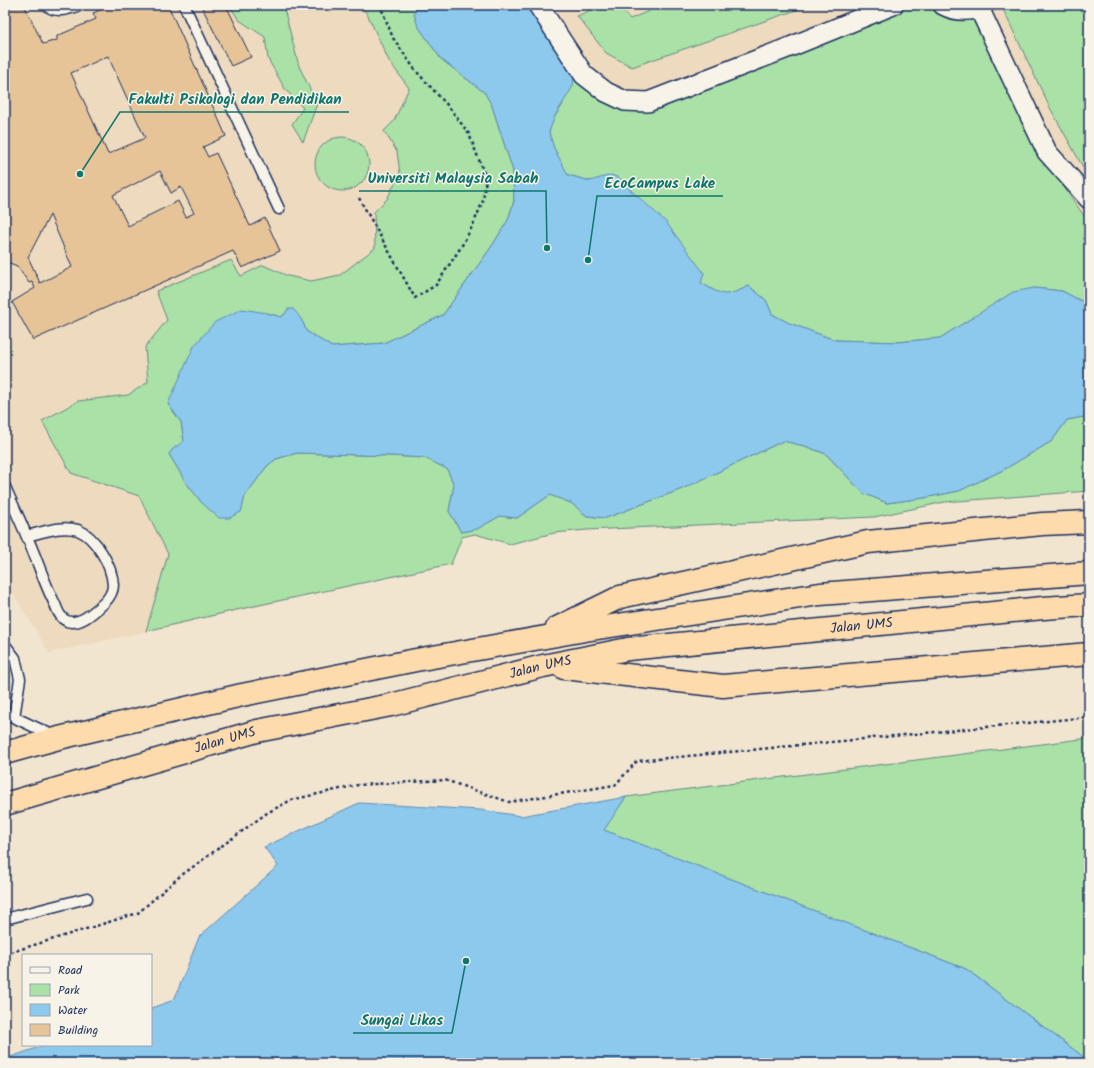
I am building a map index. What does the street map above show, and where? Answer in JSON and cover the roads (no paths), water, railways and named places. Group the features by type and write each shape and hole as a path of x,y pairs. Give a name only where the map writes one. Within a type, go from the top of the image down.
{"highway":[{"path":"537,639 620,597 868,542 1042,524 1089,522"},
{"name":"Jalan UMS","path":"5,752 242,695 416,660 537,639 820,594 1089,573"},
{"name":"Jalan UMS","path":"5,804 257,731 391,705 543,666 628,649 1035,608 1089,605"},
{"path":"543,666 723,686 1089,654"}],"street":[{"path":"538,5 584,75 606,92 625,101 648,102 893,5"},
{"path":"943,5 956,10 968,10 982,6 1047,152 1089,199"}],"lane":[{"path":"46,5 50,9 62,11 81,5"},
{"path":"184,5 278,209"},
{"path":"5,487 27,536 54,604 63,619 71,622 81,620 94,612 105,602 111,593 113,585 111,574 106,560 98,546 88,537 79,531 60,528 27,536"},
{"path":"5,645 15,658 20,679 10,715 59,738"},
{"path":"5,918 87,898"}],"water":[{"path":"419,5 539,5 575,71 573,86 555,116 549,132 554,148 568,175 590,181 611,175 619,178 665,221 704,273 701,283 715,291 729,294 749,286 766,300 772,314 789,323 835,340 898,342 940,338 1013,292 1034,288 1062,291 1089,305 1089,416 1067,420 1052,441 1005,469 959,491 887,503 863,493 826,454 805,446 783,441 682,489 606,518 587,516 571,503 550,495 517,518 500,516 477,529 461,532 449,511 454,485 447,469 425,458 297,453 276,459 267,466 245,496 241,512 229,518 219,518 202,503 185,481 169,454 184,441 181,422 168,404 194,346 215,322 242,309 281,317 288,309 293,309 301,319 306,331 332,347 384,343 443,315 492,246 508,220 514,201 513,171 492,106 485,93 441,59 418,26 414,14"},
{"path":"626,797 604,830 966,969 1089,1061 1089,1063 5,1063 5,1059 42,1046 152,1046 152,1008 174,1000 199,937 278,866 264,847 359,803 481,810 521,816"}],"place":[{"name":"Fakulti Psikologi dan Pendidikan","path":"80,174"},
{"name":"Universiti Malaysia Sabah","path":"547,248"},
{"name":"EcoCampus Lake","path":"588,260"},
{"name":"Sungai Likas","path":"466,961"}]}
